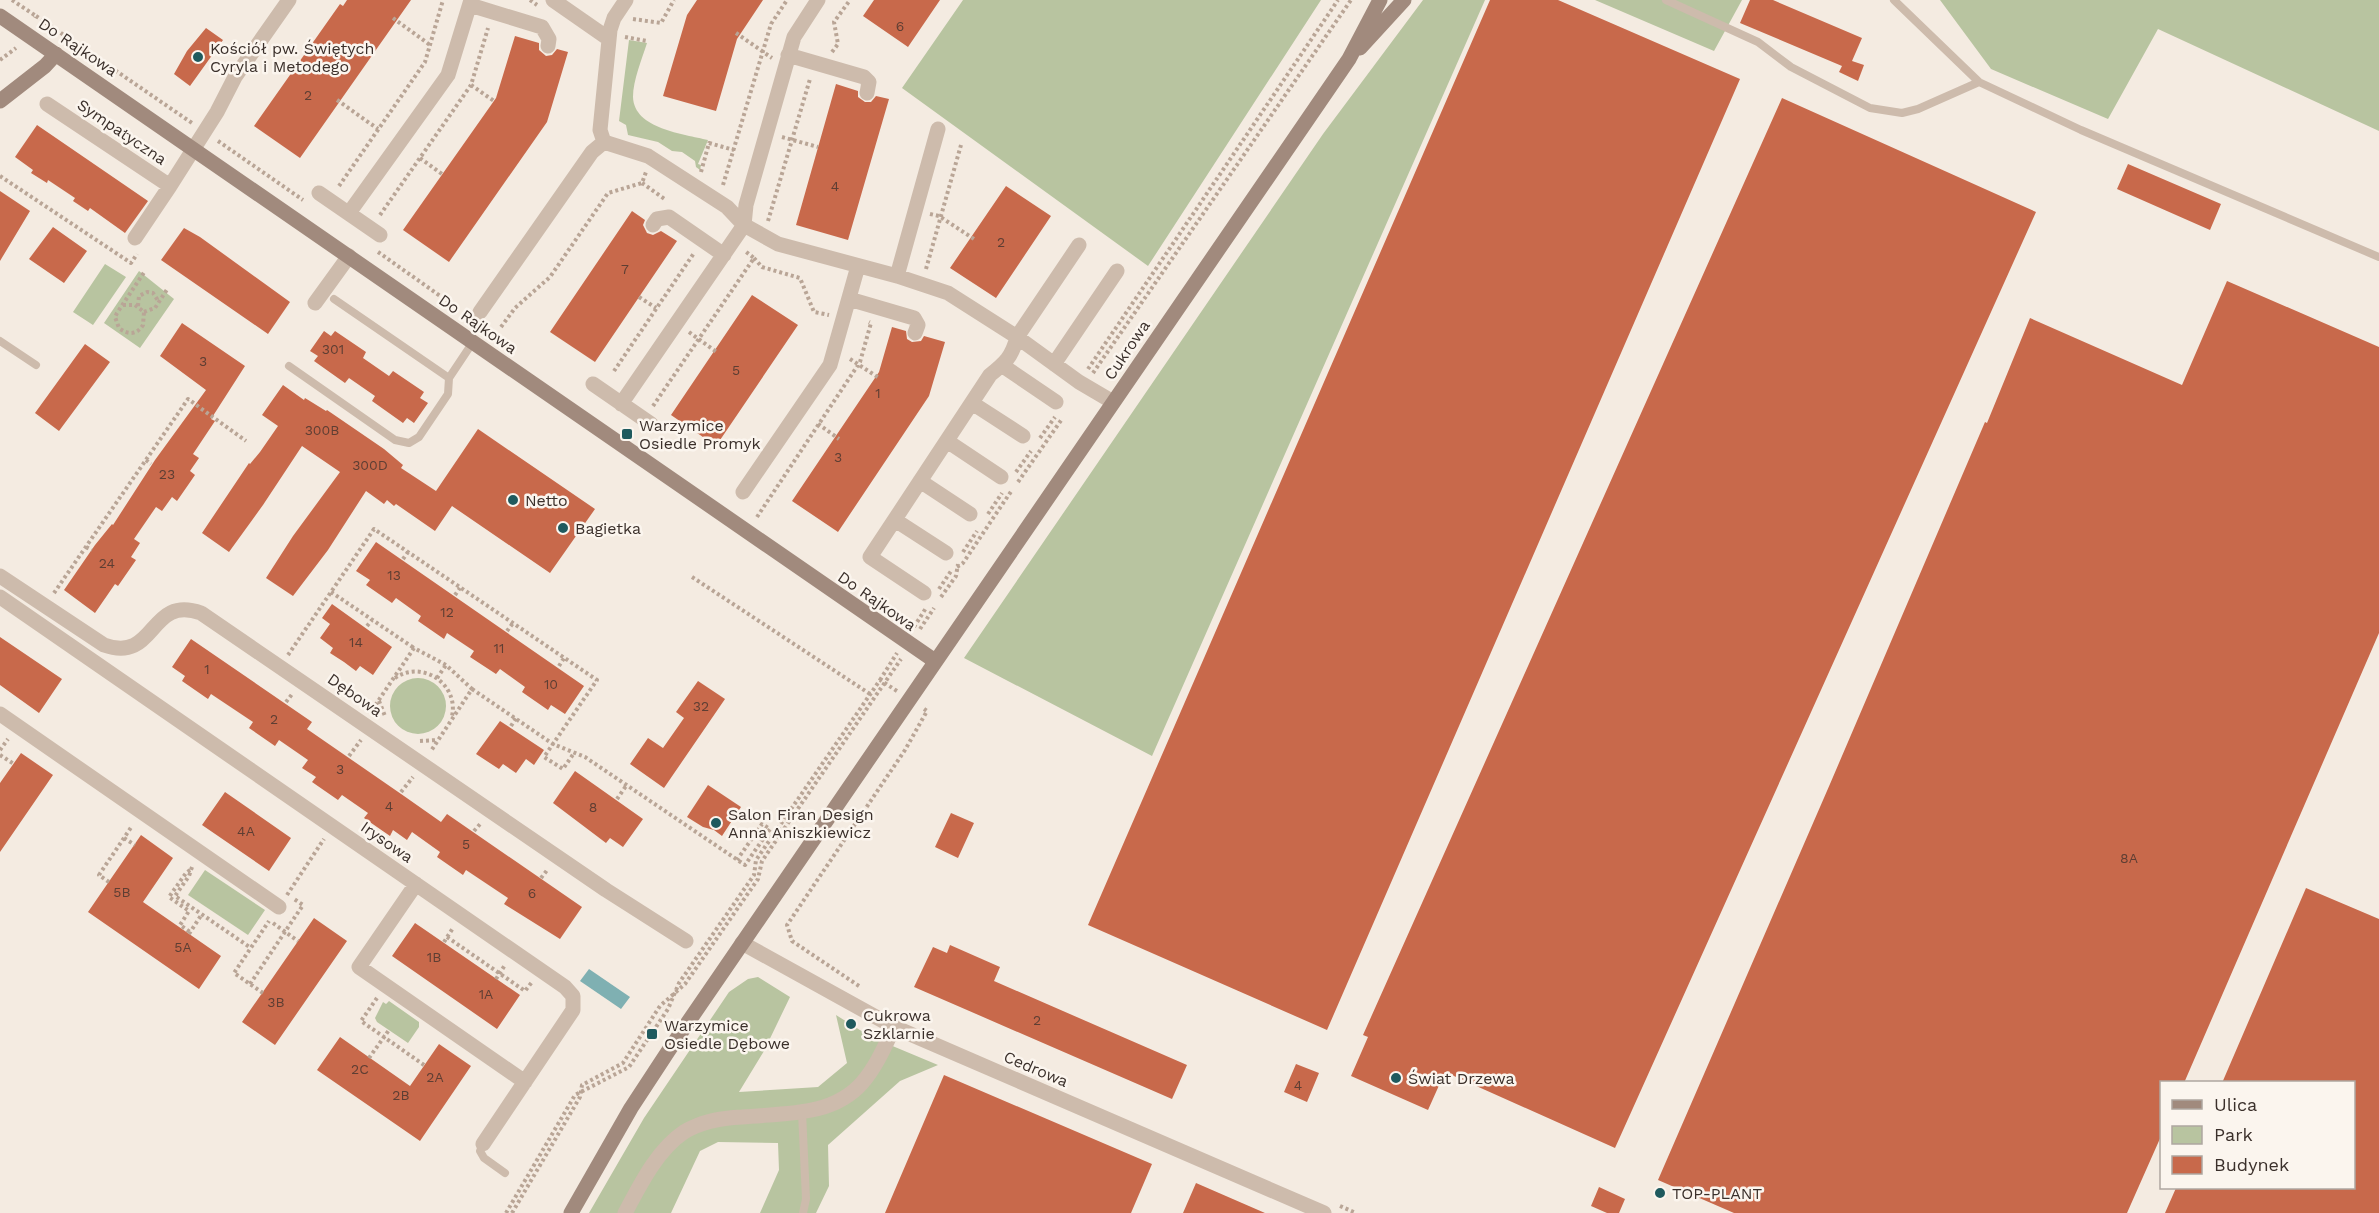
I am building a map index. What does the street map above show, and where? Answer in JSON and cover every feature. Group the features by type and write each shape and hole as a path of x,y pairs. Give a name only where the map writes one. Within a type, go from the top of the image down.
{"street":[{"name":"Sympatyczna","path":"47,104 170,186 217,112 235,77 289,0"},
{"path":"552,0 609,39"},
{"path":"604,142 600,130 609,39 614,18 626,0"},
{"path":"621,404 744,225 746,205 786,62 798,31 818,0"},
{"name":"Cukrowa","path":"571,1213 631,1108 934,662 1349,59 1380,0"},
{"name":"Cukrowa","path":"1349,59 1404,0"},
{"path":"349,213 448,75 470,3 542,27 549,39 548,46"},
{"name":"Do Rajkowa","path":"0,16 934,662"},
{"path":"0,102 45,66 56,54"},
{"path":"786,62 864,76 869,82 867,93"},
{"path":"898,272 938,129"},
{"path":"604,142 651,158 727,207 744,225 764,229 778,244 858,266 898,272 948,293 1113,402"},
{"path":"480,312 592,152 604,142"},
{"path":"139,242 170,186"},
{"path":"320,193 380,235"},
{"path":"653,225 657,219 669,217 721,260"},
{"path":"931,594 870,557 990,375 1003,366 1014,350 1017,338 1079,245"},
{"path":"315,303 349,256"},
{"path":"744,492 830,366 858,266"},
{"path":"1054,364 1117,271"},
{"path":"849,299 914,318 918,325 915,333"},
{"path":"1003,366 1061,408"},
{"path":"593,384 651,424"},
{"path":"972,403 1023,436"},
{"path":"947,441 1007,480"},
{"path":"920,482 975,519"},
{"path":"895,520 946,553"},
{"name":"Dębowa","path":"0,576 104,645 116,649 129,649 140,643 161,618 175,611 190,609 216,621 606,890 686,941"},
{"name":"Irysowa","path":"0,597 565,987 573,996 573,1010 483,1144"},
{"path":"0,714 283,910"},
{"path":"416,884 359,967 525,1082"},
{"name":"Cedrowa","path":"742,943 894,1027 1324,1213"},
{"path":"625,1213 664,1149 684,1132 716,1119 818,1110 840,1101 854,1091 874,1067 894,1027"}],"lane":[{"path":"1666,0 1758,42 1791,67 1870,108 1902,113 1918,109 1979,82"},
{"path":"1894,0 1979,82 2081,130 2379,257"},
{"path":"334,299 449,378"},
{"path":"0,341 36,365"},
{"path":"289,366 395,440 409,443 419,437 448,394 449,378 473,342"},
{"path":"802,1112 806,1199 803,1213"},
{"name":"Irysowa","path":"483,1144 480,1151 484,1158 506,1173"}],"path":[{"path":"338,187 425,62 443,0"},
{"path":"627,18 661,23 674,0"},
{"path":"715,186 722,190 771,24 787,0"},
{"path":"828,56 838,44 834,22 850,0"},
{"path":"1082,383 1338,0"},
{"path":"1082,383 1351,0"},
{"path":"393,18 430,45"},
{"path":"624,46 626,28"},
{"path":"736,33 767,57 786,62 810,77 764,229 753,257 762,267 800,278 814,312 844,319"},
{"path":"625,38 647,41"},
{"path":"471,85 494,101"},
{"path":"337,100 378,129"},
{"path":"767,132 818,147"},
{"path":"692,170 700,176 709,143 734,150"},
{"path":"898,272 924,274 961,145"},
{"path":"420,158 442,174"},
{"path":"501,327 515,309 550,278 608,193 642,183 651,158"},
{"path":"0,176 131,263 139,242"},
{"path":"746,205 764,229"},
{"path":"915,210 939,216 974,239"},
{"path":"764,229 776,228"},
{"path":"614,371 696,250 721,260"},
{"path":"123,305 138,306 144,312 141,329 128,333 119,328 115,320 117,313 145,271"},
{"path":"144,312 152,311 168,288"},
{"path":"138,306 138,299 147,292 153,293 159,302"},
{"path":"639,297 656,309"},
{"path":"677,324 718,353"},
{"path":"859,364 879,378"},
{"path":"45,606 188,399 246,441"},
{"path":"907,644 931,594 950,572 963,563 1061,408"},
{"path":"987,515 1007,480 1061,408"},
{"path":"757,517 817,426 839,439"},
{"path":"146,460 151,464"},
{"path":"882,682 956,576 958,558 975,519"},
{"path":"280,666 374,529 597,680 544,757 563,769 574,753"},
{"path":"86,546 92,550"},
{"path":"403,559 408,552"},
{"path":"692,577 870,694"},
{"path":"455,595 460,588"},
{"path":"331,592 414,648 446,664 472,689 553,744 585,757 626,786 660,809 746,866 760,849 770,829 762,824 737,860"},
{"path":"367,626 372,620"},
{"path":"507,631 513,623"},
{"path":"363,723 414,648"},
{"path":"559,666 564,658"},
{"path":"437,678 446,664"},
{"path":"392,680 398,675 413,672 431,674 444,683 452,697 452,720"},
{"path":"423,764 472,689"},
{"path":"510,726 516,718"},
{"path":"10,736 0,752 14,764"},
{"path":"617,799 626,786"},
{"path":"657,814 660,809"},
{"path":"109,882 99,875 141,813"},
{"path":"298,941 277,926 283,910 333,827"},
{"path":"124,838 135,844"},
{"path":"201,854 169,897 189,911 180,925 190,933 202,914"},
{"path":"190,870 189,876 175,896 251,948"},
{"path":"249,984 303,904 294,898 251,948 234,973 249,984 263,993"},
{"path":"444,942 448,935 501,971 525,991 533,980 524,974"},
{"path":"496,979 501,971"},
{"path":"386,985 361,1021 424,1065"},
{"path":"369,1058 388,1030"}],"green space":[{"path":"963,0 1321,0 1148,266 902,88"},
{"path":"1423,0 1485,0 1152,756 964,658 1323,134"},
{"path":"1595,0 1742,0 1714,51"},
{"path":"1940,0 2379,0 2379,131 2158,29 2108,119 1991,69"},
{"path":"629,40 647,43 634,84 633,97 636,108 651,123 662,128 708,140 698,164 701,165 700,170 696,167 695,161 682,152 672,151 658,142 628,135 626,125 619,121"},
{"path":"105,264 126,277 93,325 73,312"},
{"path":"139,271 174,299 140,348 104,323"},
{"path":"413,678 423,678 438,686 444,695 446,706 444,717 438,726 423,734 413,734 402,729 395,722 390,711 390,701 395,690 402,683"},
{"path":"205,870 265,910 248,935 188,895"},
{"path":"758,977 790,997 764,1051 739,1092 818,1087 847,1063 836,1015 871,1037 938,1065 900,1081 828,1145 829,1186 816,1213 760,1213 779,1170 778,1143 718,1142 700,1151 671,1213 589,1213 644,1118 729,992 748,979"},
{"path":"389,1001 419,1022 419,1027 408,1043 377,1022 375,1018 383,1002 386,1004"}],"water":[{"path":"589,969 630,997 621,1009 580,981"}],"building":[{"path":"347,0 411,0 300,158 254,126 340,4 343,6"},
{"path":"697,0 763,0 737,39 716,111 663,96 687,15"},
{"path":"874,0 940,0 908,47 863,16"},
{"path":"1490,0 1558,0 1740,79 1327,1030 1088,925"},
{"path":"1750,0 1773,0 1862,38 1852,61 1864,65 1858,81 1839,72 1842,66 1740,23"},
{"name":"Kościół pw. Świętych Cyryla i Metodego","path":"206,28 223,40 190,86 174,74 187,51"},
{"path":"515,36 539,43 539,50 546,56 552,55 557,49 568,52 547,122 449,262 403,230 496,98"},
{"path":"836,84 858,91 858,97 865,102 871,102 876,96 889,99 848,240 796,225"},
{"path":"1782,98 2036,212 1615,1148 1445,1072 1428,1110 1351,1076 1368,1037 1363,1035"},
{"path":"37,125 148,201 125,233 90,208 88,211 73,201 75,198 48,180 47,183 31,173 33,170 15,157"},
{"path":"2128,164 2221,204 2210,230 2117,189"},
{"path":"1006,186 1051,216 996,298 950,268"},
{"path":"0,191 30,211 0,261"},
{"path":"632,211 645,220 643,225 647,233 653,235 661,231 677,241 595,362 550,332"},
{"path":"53,227 87,251 64,283 29,259"},
{"path":"184,228 290,302 268,334 161,260"},
{"path":"2227,281 2379,347 2379,633 2185,1081 2160,1081 2160,1139 2127,1213 1734,1213 1658,1180 1985,422 1987,423 2030,318 2182,385"},
{"path":"752,295 798,325 716,446 671,415"},
{"path":"182,323 245,366 211,419 215,421 193,454 199,458 190,471 195,475 177,501 172,497 162,511 156,507 134,539 140,543 131,557 136,560 118,586 115,584 95,613 64,590 95,545 113,525 155,460 206,390 160,356"},
{"path":"892,327 906,331 907,339 912,342 921,341 924,336 945,342 929,396 838,532 792,501 879,372"},
{"path":"324,331 331,336 335,331 366,352 363,358 389,376 393,371 424,392 420,398 428,403 414,423 407,418 403,423 372,401 375,396 349,378 345,383 314,361 318,356 310,351"},
{"path":"85,344 110,362 59,431 35,413"},
{"path":"283,385 304,400 305,398 327,410 384,449 403,465 401,468 436,491 478,429 595,509 550,573 452,506 435,531 396,504 394,506 387,500 384,504 366,491 328,550 293,596 266,578 293,536 340,472 302,446 229,552 202,533 249,463 260,452 278,426 262,415"},
{"path":"376,542 584,686 565,714 551,705 548,710 522,692 525,687 500,669 496,674 470,657 474,651 447,633 444,639 418,621 421,616 396,598 392,603 366,585 370,580 356,571"},
{"path":"332,604 392,647 373,675 360,666 356,671 330,653 333,648 320,638 330,624 322,618"},
{"path":"0,637 62,679 39,713 0,685"},
{"path":"191,639 312,722 307,729 441,822 447,814 582,907 560,939 504,904 508,898 466,870 463,875 437,857 440,852 412,832 407,840 393,830 390,836 364,818 368,813 342,795 338,800 312,782 316,777 302,768 308,760 279,740 275,746 249,728 253,722 211,694 208,699 182,681 185,676 172,667"},
{"path":"698,681 725,699 664,788 630,764 648,738 663,748 684,718 676,712"},
{"path":"500,721 544,750 534,765 526,759 516,773 503,764 499,769 476,754"},
{"path":"21,753 53,775 0,852 0,783"},
{"path":"575,771 643,819 623,847 610,838 606,843 553,803"},
{"path":"708,785 741,807 722,836 687,817"},
{"path":"225,792 291,838 269,871 202,825"},
{"path":"951,813 974,823 958,858 935,847"},
{"path":"141,835 173,858 143,902 221,956 199,989 88,912"},
{"path":"2306,888 2379,919 2379,1213 2165,1213 2176,1189 2355,1189 2355,1081 2223,1081"},
{"path":"314,918 347,941 275,1045 242,1022"},
{"path":"415,923 520,995 497,1029 392,956"},
{"path":"950,945 1000,967 994,981 1187,1065 1172,1099 914,987 933,947 947,953"},
{"path":"340,1037 410,1086 439,1044 471,1066 420,1141 317,1070"},
{"path":"1296,1064 1319,1073 1307,1102 1284,1092"},
{"path":"944,1075 1152,1164 1131,1213 885,1213"},
{"path":"1196,1183 1265,1213 1183,1213"},
{"path":"1599,1187 1625,1199 1619,1213 1607,1213 1591,1206"}],"place":[{"name":"Kościół pw. Świętych Cyryla i Metodego","path":"198,57"},
{"name":"Warzymice Osiedle Promyk","path":"627,434"},
{"name":"Netto","path":"513,500"},
{"name":"Bagietka","path":"563,528"},
{"name":"Salon Firan Design Anna Aniszkiewicz","path":"716,823"},
{"name":"Cukrowa Szklarnie","path":"851,1024"},
{"name":"Warzymice Osiedle Dębowe","path":"652,1034"},
{"name":"Świat Drzewa","path":"1396,1078"},
{"name":"TOP-PLANT","path":"1660,1193"}]}
